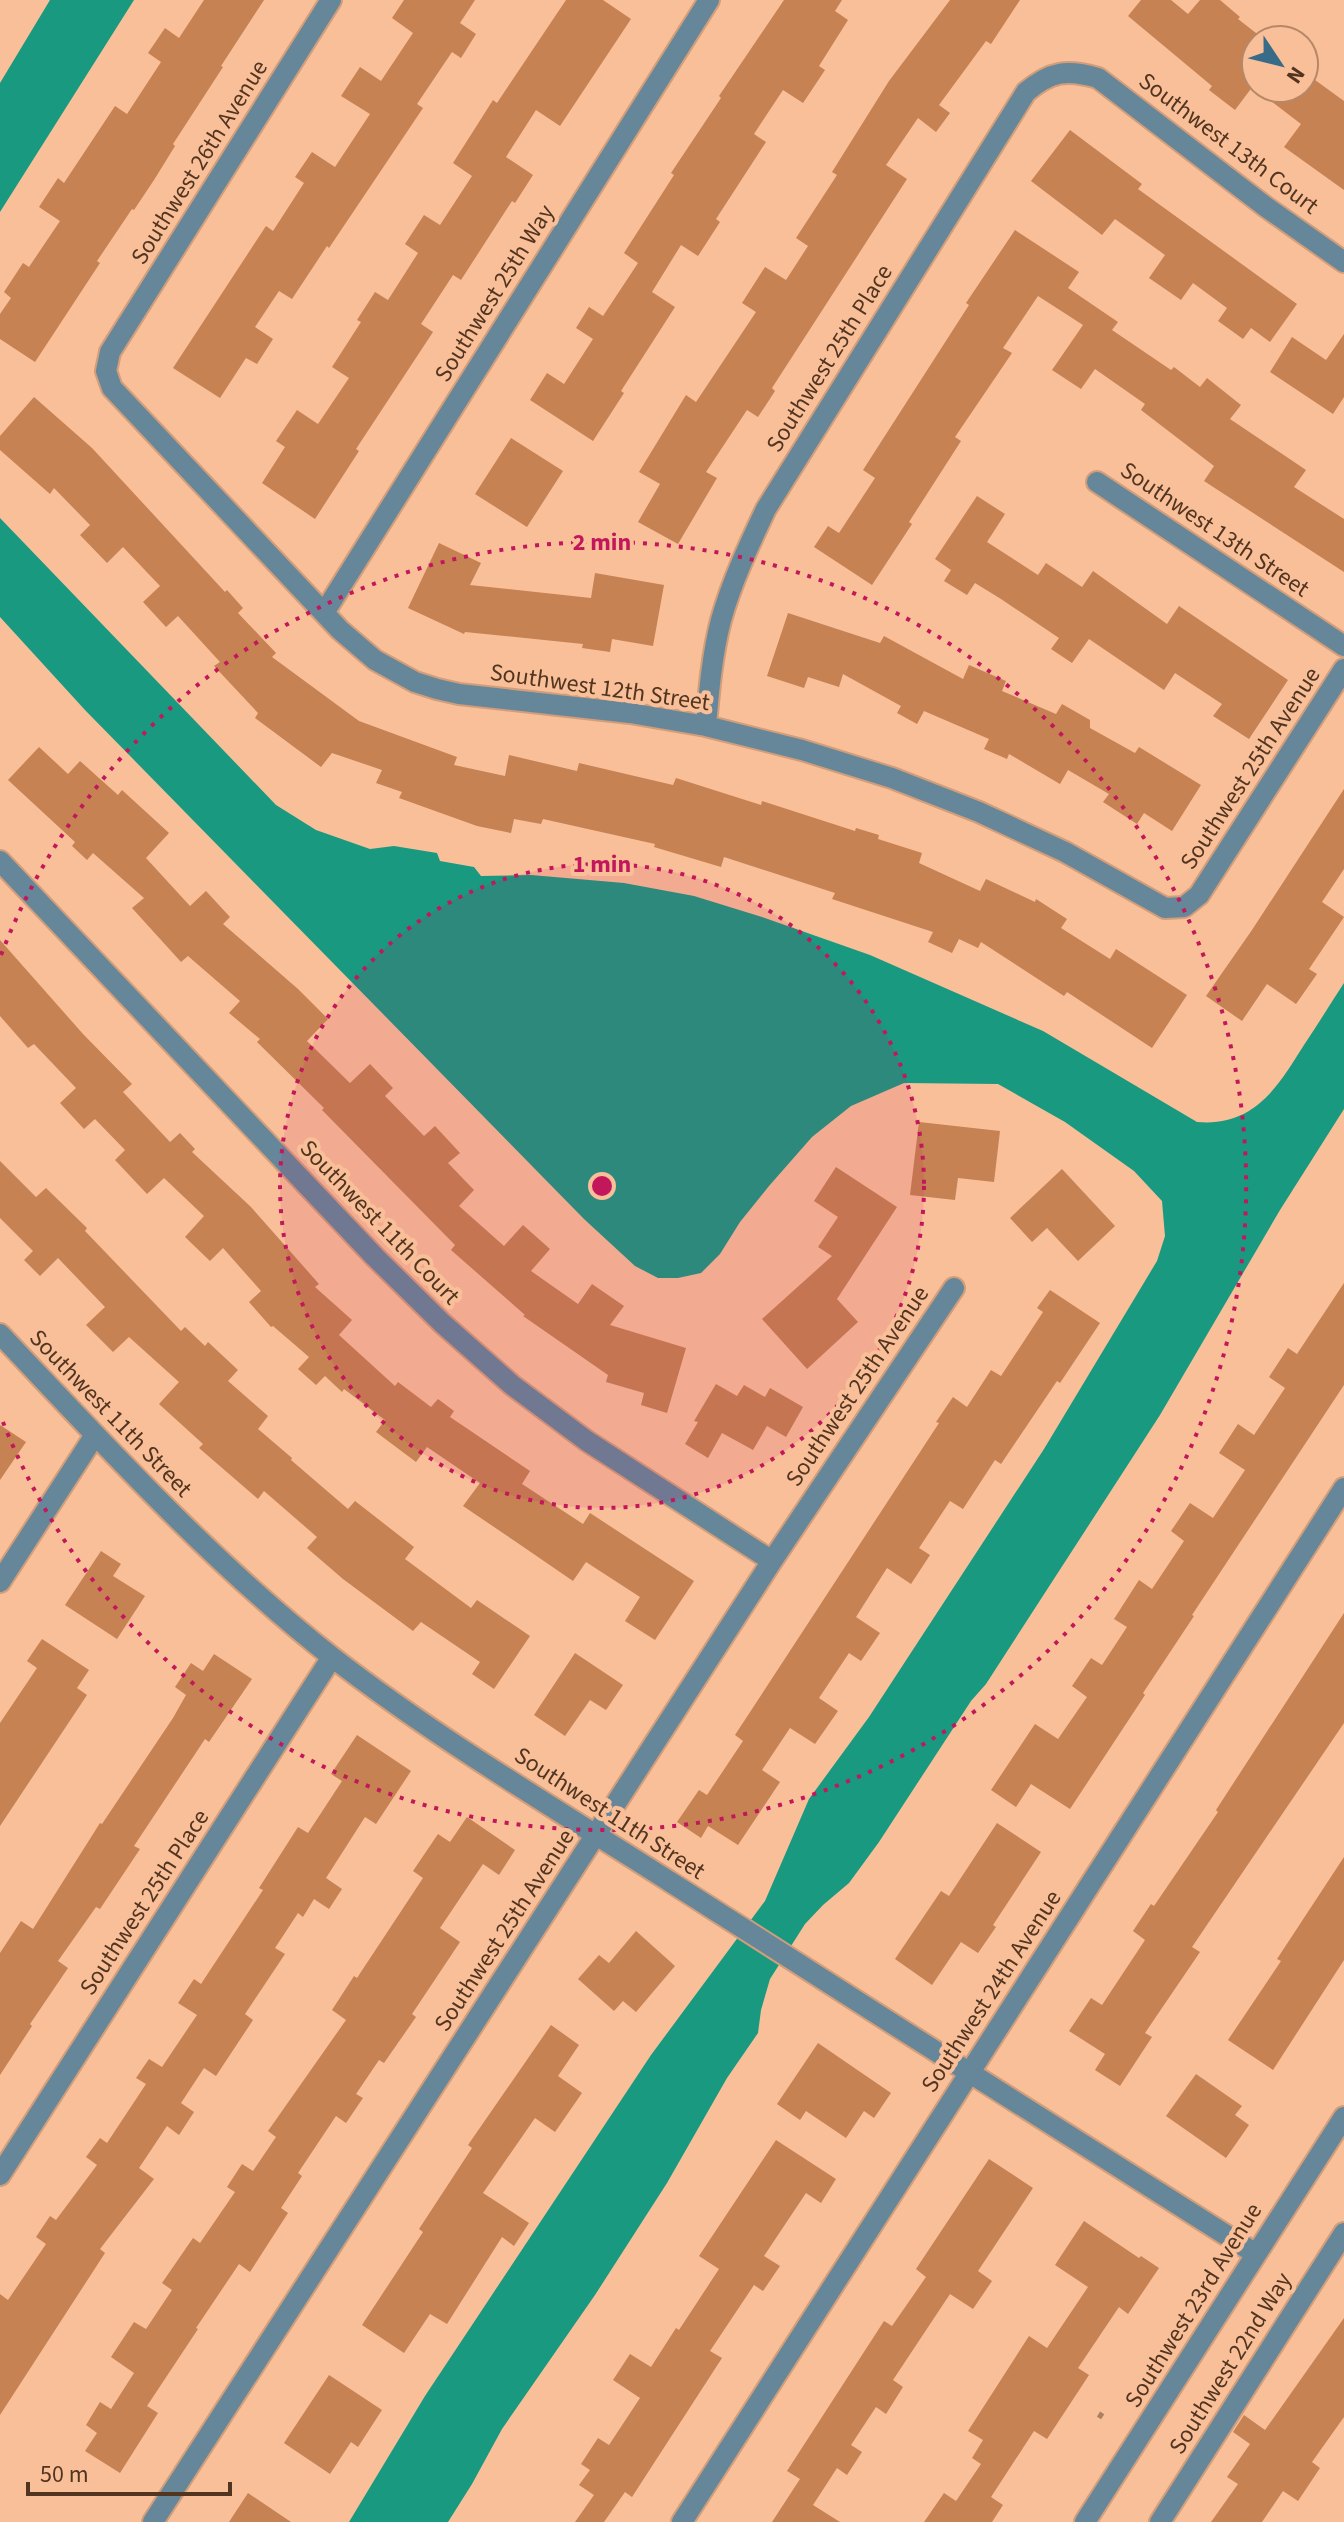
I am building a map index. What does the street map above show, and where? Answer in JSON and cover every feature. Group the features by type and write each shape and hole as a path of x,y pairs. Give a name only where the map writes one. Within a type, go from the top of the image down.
{"street":[{"name":"Southwest 26th Avenue","path":"110,352 331,0"},
{"name":"Southwest 25th Way","path":"324,613 709,0"},
{"name":"Southwest 13th Court","path":"1079,72 1098,78 1114,89 1266,207 1344,262"},
{"name":"Southwest 25th Place","path":"706,726 712,667 721,621 740,563 766,509 1026,92 1041,79 1059,73 1079,72"},
{"name":"Southwest 12th Street","path":"110,352 106,371 112,388 324,613 375,660 415,682 459,694 630,713 706,726 817,755 892,778 979,812 1065,852 1165,908 1184,907 1199,895"},
{"name":"Southwest 13th Street","path":"1097,482 1344,646"},
{"name":"Southwest 25th Avenue","path":"1199,895 1344,669"},
{"name":"Southwest 11th Court","path":"0,861 365,1246 442,1323 512,1385 587,1441 772,1561"},
{"name":"Southwest 25th Avenue","path":"153,2522 772,1561 954,1288"},
{"name":"Southwest 11th Street","path":"0,1334 175,1518 250,1589 332,1657 425,1724 1256,2254"},
{"path":"0,1582 95,1435"},
{"name":"Southwest 24th Avenue","path":"682,2522 1344,1488"},
{"name":"Southwest 25th Place","path":"0,2175 332,1657"},
{"name":"Southwest 23rd Avenue","path":"1085,2522 1344,2117"},
{"name":"Southwest 22nd Way","path":"1160,2522 1344,2233"}],"path":[{"path":"1099,2418 1104,2410"}],"water":[{"path":"50,0 134,0 0,212 0,83"},
{"path":"0,518 276,805 316,830 370,849 394,846 437,853 440,861 474,867 481,876 531,875 624,883 694,896 762,917 870,955 1043,1031 1197,1122 1234,1118 1262,1102 1284,1076 1344,983 1344,1109 1280,1210 1160,1415 986,1684 971,1701 849,1883 805,1924 770,1979 758,2033 727,2078 667,2183 595,2295 502,2429 448,2522 349,2522 425,2396 651,2055 765,1901 809,1799 869,1717 1044,1449 1157,1261 1165,1236 1162,1201 1134,1171 1065,1122 998,1084 904,1083 851,1106 812,1137 740,1222 720,1254 701,1273 658,1278 635,1266 584,1219 85,710 0,617"}],"building":[{"path":"204,0 264,0 173,144 175,146 154,180 97,261 100,263 35,362 0,339 0,314 11,298 4,292 23,263 29,267 60,221 39,207 58,178 64,183 115,106 127,114 161,62 148,53 165,28 179,38"},
{"path":"404,0 475,0 460,23 476,34 461,58 452,52 417,104 423,108 292,299 279,291 255,327 273,339 257,364 246,358 220,398 173,368 266,226 273,231 304,183 295,177 312,152 335,167 370,114 341,96 360,67 381,81 413,33 392,18"},
{"path":"566,0 603,0 631,19 560,126 536,110 506,157 533,175 515,203 512,201 461,280 453,275 421,324 433,332 356,449 359,451 315,519 262,483 285,447 276,441 297,410 318,424 349,378 332,367 361,322 357,320 375,292 388,300 418,253 405,244 424,215 440,225 472,176 453,163 493,100 497,103"},
{"path":"784,0 842,0 835,11 848,20 819,66 825,70 803,103 783,90 754,134 766,142 716,219 720,222 698,256 681,245 652,292 675,307 593,441 530,400 547,373 564,384 593,339 576,328 589,307 603,316 638,263 624,253 674,175 671,173 721,98 719,96"},
{"path":"950,0 1020,0 991,44 986,41 939,105 950,113 936,132 918,118 886,165 907,179 772,388 775,391 758,417 747,410 706,472 717,478 678,544 638,522 660,484 639,472 686,395 696,402 756,312 742,303 765,267 786,280 808,246 796,238 837,175 832,172 889,81"},
{"path":"1141,0 1171,0 1188,14 1200,0 1220,0 1240,17 1238,19 1244,24 1240,24 1240,103 1235,110 1209,90 1212,86 1128,16"},
{"path":"1320,84 1344,101 1344,190 1284,147 1301,124 1275,104 1320,104"},
{"path":"1070,130 1142,184 1138,189 1297,304 1270,342 1251,328 1243,339 1218,321 1227,308 1193,283 1181,300 1149,278 1165,255 1115,219 1102,235 1031,181"},
{"path":"1015,230 1079,272 1068,288 1118,322 1112,330 1171,370 1174,367 1200,387 1207,378 1241,405 1230,419 1306,470 1294,487 1344,519 1344,572 1204,481 1214,466 1141,410 1145,404 1095,369 1081,389 1052,370 1083,325 1038,296 1003,348 1012,353 955,437 961,441 872,585 814,547 828,526 839,533 875,478 863,470"},
{"path":"1344,334 1344,397 1333,414 1270,372 1292,337 1326,360"},
{"path":"34,397 92,448 225,592 227,590 243,608 238,613 276,653 272,657 359,721 457,757 454,765 505,776 509,755 577,771 579,763 673,785 676,778 761,805 762,801 855,831 856,828 879,835 878,839 922,853 919,863 980,891 986,879 1035,902 1036,899 1067,919 1061,928 1110,959 1116,949 1187,995 1152,1048 1067,992 1064,996 981,942 978,948 959,939 952,953 928,942 933,932 832,899 835,893 724,857 721,867 654,847 655,844 543,819 541,824 514,819 511,833 477,826 399,798 402,792 376,783 382,770 332,753 321,767 255,718 258,713 214,666 220,662 178,616 166,627 143,602 160,586 123,547 107,563 80,535 90,525 54,488 50,494 0,450 0,436"},
{"path":"511,438 563,471 527,527 475,494"},
{"path":"977,496 1005,514 987,542 1038,575 1046,563 1082,587 1093,571 1167,624 1179,606 1288,680 1249,739 1213,716 1222,704 1175,673 1164,690 1089,639 1072,663 1051,649 1059,638 1001,599 975,583 967,595 944,581 951,570 935,559"},
{"path":"439,543 481,563 470,585 591,598 595,573 664,585 653,646 612,639 610,652 582,648 583,644 464,634 408,608"},
{"path":"788,613 880,643 884,636 963,679 969,665 1006,681 1002,691 1056,714 1062,704 1090,720 1090,728 1135,753 1139,747 1201,785 1172,831 1144,813 1137,824 1103,802 1109,794 1068,770 1060,784 1009,754 1007,759 984,749 989,739 924,711 917,724 897,713 901,706 843,674 839,687 808,677 804,688 767,676"},
{"path":"39,747 68,774 80,761 118,795 122,790 169,833 146,858 190,906 206,891 230,917 223,924 328,1019 307,1041 350,1083 370,1064 393,1088 385,1096 424,1136 435,1126 460,1153 448,1163 474,1190 459,1206 504,1246 523,1225 550,1249 531,1271 578,1304 592,1284 624,1306 610,1325 686,1348 667,1413 641,1405 644,1393 606,1382 608,1375 523,1316 451,1250 455,1245 257,1042 260,1039 229,1013 240,1001 188,956 181,962 132,908 144,898 93,853 87,860 72,846 75,842 8,780"},
{"path":"1344,789 1344,869 1322,902 1344,917 1309,969 1317,974 1296,1004 1267,984 1242,1021 1206,996"},
{"path":"0,940 132,1084 123,1092 170,1142 180,1133 195,1149 192,1152 251,1207 319,1284 315,1287 352,1320 339,1335 395,1386 398,1382 431,1407 438,1399 454,1411 450,1417 530,1471 522,1484 583,1524 590,1513 694,1581 655,1640 625,1621 640,1597 586,1562 573,1581 463,1506 480,1483 427,1447 416,1462 376,1432 385,1420 344,1389 342,1392 325,1376 316,1385 298,1369 309,1357 271,1327 249,1302 261,1291 223,1248 210,1261 185,1237 204,1216 164,1178 147,1194 115,1160 125,1150 95,1119 84,1129 60,1103 76,1088 34,1044 28,1048 0,1016"},
{"path":"919,1122 1000,1131 994,1182 958,1178 955,1200 910,1195"},
{"path":"0,1161 36,1197 46,1188 181,1331 185,1327 205,1346 208,1342 238,1370 228,1381 268,1416 258,1429 291,1460 348,1509 355,1501 414,1547 405,1559 471,1608 477,1600 530,1636 494,1689 472,1674 480,1662 421,1622 413,1631 343,1579 307,1548 317,1537 264,1491 258,1499 199,1448 203,1444 159,1404 179,1382 129,1337 113,1352 86,1325 105,1307 58,1258 40,1276 24,1260 33,1251 0,1218"},
{"path":"836,1167 897,1207 837,1299 858,1322 807,1369 762,1319 832,1256 818,1247 838,1217 814,1201"},
{"path":"1062,1169 1115,1226 1078,1261 1047,1228 1032,1242 1010,1218"},
{"path":"1344,1283 1344,1385 1192,1615 1143,1693 1145,1695 1070,1809 1031,1784 1016,1807 991,1790 1035,1724 1058,1739 1087,1697 1072,1686 1091,1658 1102,1665 1127,1627 1114,1619 1139,1580 1152,1589 1184,1541 1171,1531 1190,1503 1213,1518 1245,1470 1219,1453 1238,1424 1254,1435 1285,1388 1269,1377 1288,1348 1297,1354"},
{"path":"1050,1290 1100,1323 1001,1464 995,1460 963,1509 950,1501 919,1548 930,1555 911,1584 887,1568 856,1617 880,1633 861,1661 849,1653 819,1698 838,1711 815,1744 790,1728 762,1770 780,1782 738,1845 708,1826 701,1838 677,1822 699,1790 707,1795 743,1741 735,1735 953,1397 967,1407 991,1370 1001,1376 1043,1312 1037,1308"},
{"path":"716,1384 737,1396 744,1385 765,1397 770,1388 803,1407 786,1437 767,1426 753,1450 722,1433 708,1458 685,1444 698,1422 694,1421"},
{"path":"0,1425 26,1442 0,1480"},
{"path":"101,1551 121,1564 113,1576 145,1596 117,1639 65,1605"},
{"path":"1344,1613 1344,1723 1192,1947 1200,1952 1145,2033 1152,2037 1120,2086 1095,2070 1105,2054 1069,2031 1091,1998 1102,2005 1145,1940 1133,1931 1151,1904 1154,1906 1218,1812 1216,1810"},
{"path":"42,1639 89,1670 77,1688 87,1695 0,1826 0,1723 37,1668 27,1661"},
{"path":"575,1653 623,1685 606,1710 590,1700 565,1736 534,1715"},
{"path":"214,1654 252,1679 209,1742 205,1739 134,1846 140,1849 100,1909 96,1907 58,1961 68,1968 0,2075 0,1953 21,1921 33,1929 100,1823 173,1718 186,1695 175,1687 191,1663 203,1671"},
{"path":"357,1735 411,1771 376,1824 365,1817 326,1878 342,1889 329,1909 314,1899 303,1917 298,1913 275,1948 285,1954 245,2014 253,2020 216,2076 204,2068 181,2103 194,2112 179,2135 167,2126 139,2168 154,2179 100,2249 105,2253 0,2415 0,2294 8,2300 46,2244 36,2237 50,2216 56,2220 97,2165 86,2157 100,2138 107,2143 146,2084 136,2078 149,2059 162,2067 197,2015 178,2003 194,1979 201,1984 263,1890 259,1888 298,1827 308,1833 342,1781 331,1774"},
{"path":"467,1817 515,1850 499,1875 483,1864 440,1928 460,1942 412,2014 416,2017 384,2063 379,2060 356,2094 363,2098 346,2123 336,2116 298,2173 302,2176 281,2208 288,2213 250,2272 239,2264 196,2328 147,2406 158,2413 120,2473 85,2451 97,2433 86,2425 100,2402 111,2409 134,2373 111,2357 134,2322 146,2329 172,2290 162,2283 193,2238 200,2243 235,2192 227,2187 242,2164 253,2171 276,2137 268,2131 346,2020 332,2010 354,1976 357,1978 423,1878 413,1871 438,1834 450,1842"},
{"path":"997,1823 1041,1852 978,1953 961,1942 932,1985 895,1959 941,1891 949,1896"},
{"path":"1344,1857 1344,1960 1273,2070 1228,2040 1281,1961 1277,1959"},
{"path":"636,1931 675,1966 636,2012 623,2001 614,2011 578,1979 599,1955 609,1963"},
{"path":"551,2025 579,2045 558,2076 582,2093 555,2132 535,2118 483,2193 529,2223 514,2246 502,2237 447,2324 430,2314 404,2353 362,2325 423,2232 419,2229 472,2148 468,2145"},
{"path":"818,2043 891,2093 874,2118 864,2111 846,2138 806,2111 800,2120 777,2104"},
{"path":"1196,2074 1242,2106 1235,2115 1249,2125 1226,2158 1166,2116"},
{"path":"776,2140 836,2179 821,2203 806,2193 764,2256 780,2266 763,2291 754,2285 710,2351 722,2358 632,2497 625,2492 604,2522 575,2522 594,2495 579,2485 590,2470 581,2464 598,2438 609,2445 640,2398 613,2380 630,2354 651,2367 676,2328 679,2330 719,2269 699,2256"},
{"path":"989,2159 1033,2188 978,2271 992,2281 973,2309 950,2294 893,2380 903,2387 886,2414 876,2407 851,2445 862,2452 847,2475 837,2468 813,2505 840,2522 772,2522 800,2479 787,2471 884,2321 892,2326 926,2277 916,2269"},
{"path":"1084,2221 1159,2268 1128,2314 1119,2307 1078,2368 1089,2375 1047,2439 1034,2431 991,2497 1003,2505 992,2522 924,2522 944,2493 956,2501 981,2464 972,2458 983,2440 968,2431 1029,2336 1047,2348 1088,2287 1055,2265"},
{"path":"1344,2318 1344,2417 1312,2462 1320,2468 1298,2501 1283,2491 1262,2522 1211,2522 1238,2484 1227,2477 1250,2444 1233,2432 1244,2415 1265,2430"},
{"path":"329,2375 382,2410 358,2447 351,2442 330,2474 284,2443"},
{"path":"248,2493 291,2522 229,2522"}]}
